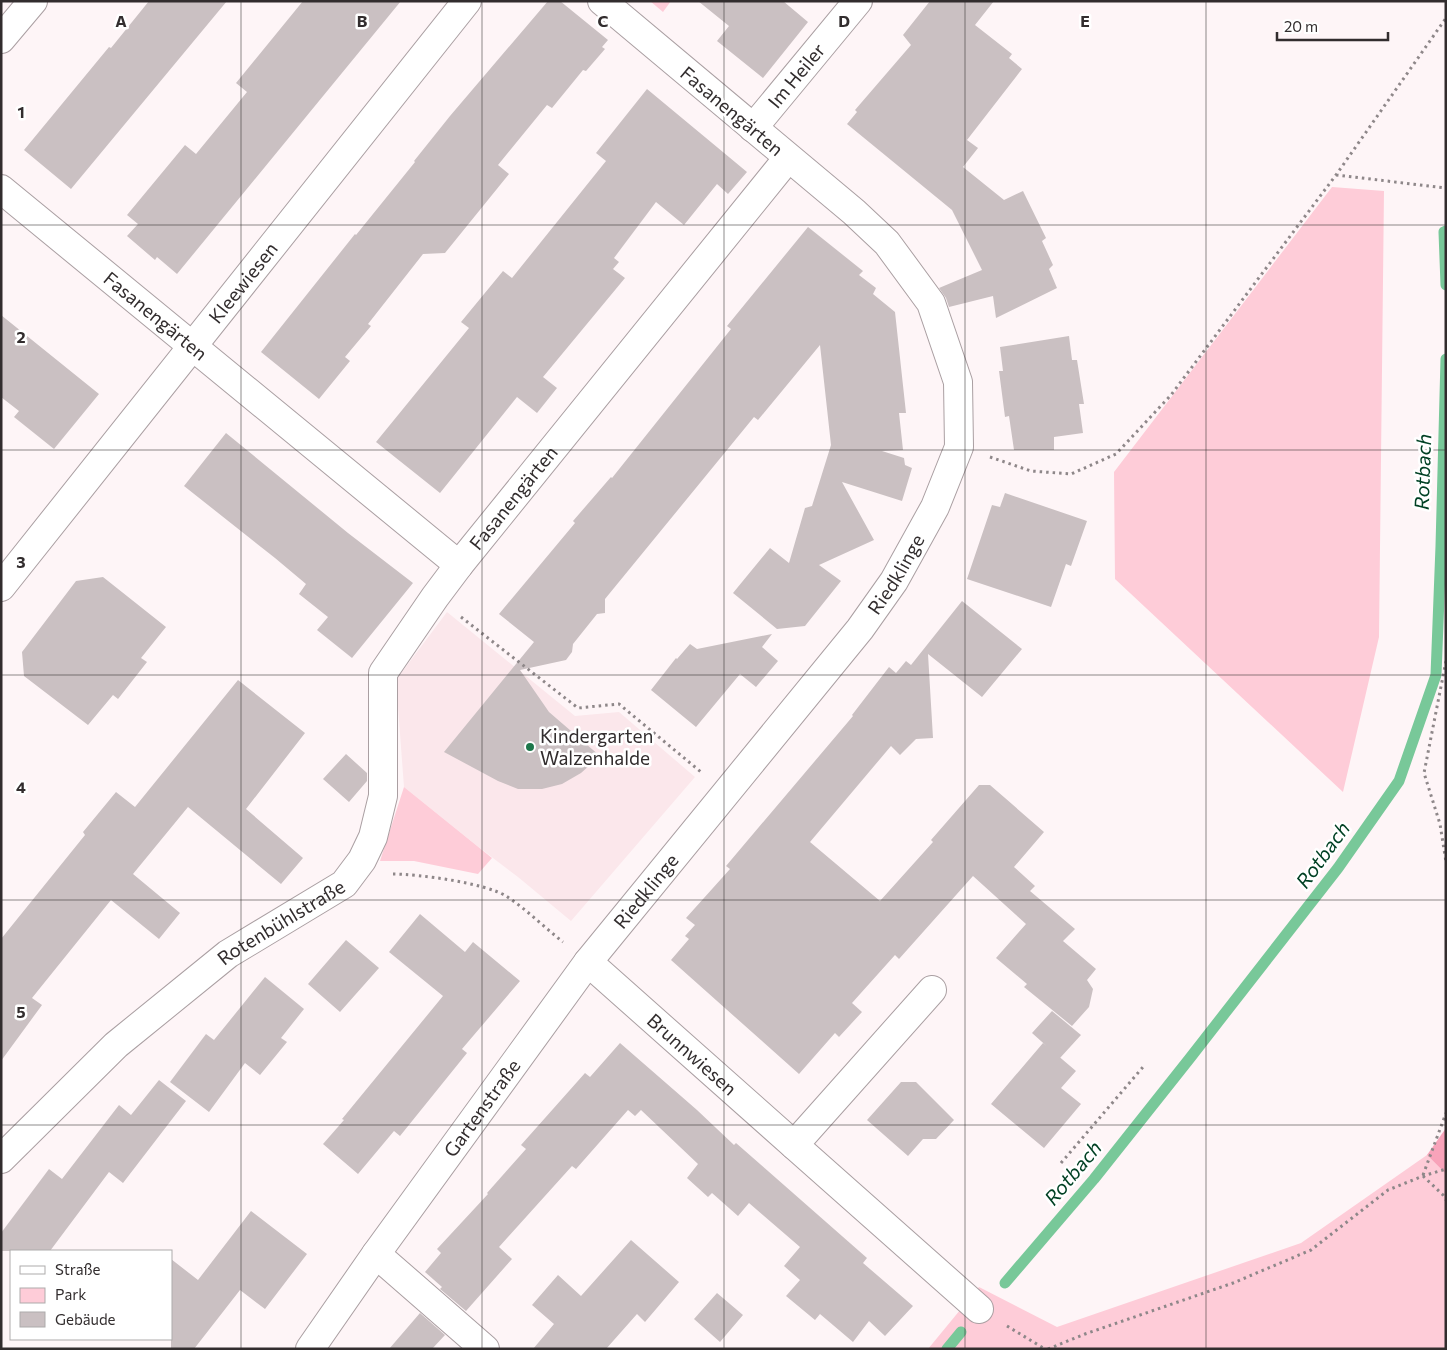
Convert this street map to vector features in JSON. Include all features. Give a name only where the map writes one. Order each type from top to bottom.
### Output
[{"type":"street","points":[[1,39],[33,1]]},
{"type":"street","name":"Kleewiesen","points":[[1,588],[467,1]]},
{"type":"street","name":"Fasanengärten","points":[[1,189],[459,565],[788,158],[602,1]]},
{"type":"street","name":"Im Heiler","points":[[753,128],[858,1]]},
{"type":"street","name":"Riedklinge","points":[[588,962],[660,872],[728,793],[860,629],[894,581],[935,507],[959,447],[958,382],[931,303],[887,243],[854,212],[788,158]]},
{"type":"street","name":"Rotenbühlstraße","points":[[1,1159],[116,1045],[228,954],[344,884],[362,860],[373,837],[383,796],[382,673],[459,565]]},
{"type":"street","name":"Brunnwiesen","points":[[588,962],[979,1309]]},
{"type":"street","name":"Gartenstraße","points":[[310,1349],[376,1254],[588,962]]},
{"type":"street","points":[[794,1145],[932,990]]},
{"type":"street","points":[[376,1254],[485,1349]]},
{"type":"path","points":[[959,447],[1032,471],[1071,474],[1116,454],[1171,395],[1336,175],[1446,18]]},
{"type":"path","points":[[1336,175],[1446,188]]},
{"type":"path","points":[[435,597],[578,708],[619,704],[728,793]]},
{"type":"path","points":[[1446,661],[1424,773],[1440,824],[1446,862]]},
{"type":"path","points":[[392,874],[411,874],[467,884],[504,895],[588,962]]},
{"type":"path","points":[[1061,1163],[1143,1067]]},
{"type":"path","points":[[1423,1176],[1446,1112]]},
{"type":"path","points":[[979,1309],[1046,1349],[1233,1284],[1311,1250],[1388,1190],[1446,1169]]},
{"type":"path","points":[[1423,1176],[1443,1194],[1446,1200]]},
{"type":"shaded area","name":"Kindergarten Walzenhalde","points":[[447,612],[575,716],[619,712],[695,777],[571,921],[404,787],[396,680]]},
{"type":"shaded area","points":[[1446,1128],[1446,1174],[1427,1155]]},
{"type":"green space","points":[[650,1],[671,1],[663,12]]},
{"type":"green space","points":[[1332,187],[1384,191],[1379,637],[1343,792],[1115,579],[1114,472]]},
{"type":"green space","points":[[404,787],[492,858],[478,874],[414,861],[380,861]]},
{"type":"green space","points":[[1427,1155],[1446,1174],[1446,1349],[928,1349],[979,1287],[1057,1327],[1301,1243]]},
{"type":"building","points":[[149,1],[227,1],[71,189],[24,150]]},
{"type":"building","points":[[303,1],[401,1],[177,274],[157,257],[155,260],[127,236],[138,224],[127,215],[185,145],[196,154],[247,92],[236,83]]},
{"type":"building","points":[[548,1],[560,1],[608,40],[602,47],[605,49],[586,71],[583,70],[552,108],[547,105],[498,165],[509,174],[445,253],[423,254],[368,324],[371,326],[345,357],[350,361],[319,399],[261,352],[450,116]]},
{"type":"building","points":[[698,1],[783,1],[808,22],[763,78],[717,41],[729,26]]},
{"type":"building","points":[[930,1],[994,1],[975,25],[1012,54],[1009,58],[1022,69],[967,140],[978,148],[963,167],[1004,200],[1023,191],[1046,238],[1042,241],[1053,265],[1049,269],[1057,288],[996,318],[993,296],[949,307],[946,298],[939,288],[982,270],[952,210],[847,124],[857,112],[855,110],[911,45],[903,35]]},
{"type":"building","points":[[647,89],[747,172],[728,194],[717,184],[684,225],[656,202],[614,258],[619,262],[613,269],[625,278],[543,377],[557,388],[537,413],[517,397],[440,493],[376,442],[469,328],[461,322],[503,271],[512,278],[606,161],[596,153]]},
{"type":"building","points":[[808,227],[863,271],[859,275],[876,288],[873,294],[895,312],[906,413],[899,413],[903,450],[882,451],[904,458],[905,465],[912,468],[902,501],[842,482],[874,540],[819,565],[841,581],[805,626],[777,629],[733,593],[770,548],[789,563],[805,508],[812,506],[831,445],[820,345],[758,420],[754,417],[605,599],[605,613],[597,614],[573,644],[572,652],[566,660],[520,670],[549,712],[600,756],[581,773],[562,784],[542,789],[518,789],[498,781],[444,752],[534,642],[499,614],[575,523],[573,521],[612,478],[731,329],[727,326]]},
{"type":"building","points":[[1,315],[99,394],[54,449],[14,417],[19,411],[1,397]]},
{"type":"building","points":[[1069,336],[1072,360],[1077,360],[1084,404],[1079,404],[1083,433],[1054,437],[1054,450],[1014,450],[1009,416],[1005,417],[999,371],[1003,371],[1000,347]]},
{"type":"building","points":[[226,433],[348,533],[413,583],[352,658],[317,630],[328,617],[299,594],[306,584],[184,486]]},
{"type":"building","points":[[1005,493],[1087,521],[1071,566],[1066,564],[1051,607],[967,579],[992,505],[1000,507]]},
{"type":"building","points":[[103,577],[166,627],[141,658],[147,662],[118,699],[113,695],[88,725],[24,676],[22,652],[76,581]]},
{"type":"building","points":[[962,601],[1022,649],[982,697],[928,654],[933,738],[916,739],[900,755],[891,746],[810,842],[880,901],[933,842],[931,840],[979,785],[990,785],[1044,832],[1014,867],[1035,886],[1030,891],[1075,929],[1063,941],[1096,969],[1087,980],[1093,989],[1089,1007],[1072,1026],[1024,987],[1027,984],[996,958],[1026,924],[973,876],[899,959],[895,955],[852,1003],[862,1012],[839,1037],[835,1033],[799,1074],[671,960],[689,939],[685,936],[695,925],[686,918],[730,869],[726,866],[853,716],[889,667],[896,673],[906,661],[911,665]]},
{"type":"building","points":[[772,634],[762,647],[778,661],[756,687],[740,674],[696,727],[651,690],[676,658],[690,644],[697,649]]},
{"type":"building","points":[[238,680],[305,733],[246,809],[303,858],[281,884],[188,807],[133,874],[180,913],[159,939],[111,900],[32,998],[42,1005],[1,1061],[1,939],[85,835],[83,832],[116,792],[135,807]]},
{"type":"building","points":[[346,754],[367,773],[367,781],[349,802],[323,779]]},
{"type":"building","points":[[420,914],[465,952],[473,942],[520,981],[462,1049],[467,1053],[400,1136],[394,1131],[358,1174],[323,1144],[443,996],[389,952]]},
{"type":"building","points":[[346,940],[379,968],[340,1012],[308,984]]},
{"type":"building","points":[[265,977],[304,1009],[281,1038],[287,1042],[260,1075],[245,1063],[209,1112],[170,1082],[206,1034],[214,1040]]},
{"type":"building","points":[[1052,1011],[1081,1035],[1060,1058],[1032,1033]]},
{"type":"building","points":[[620,1043],[734,1145],[736,1143],[867,1258],[863,1263],[913,1306],[885,1336],[869,1321],[853,1342],[820,1314],[815,1320],[786,1296],[800,1280],[784,1266],[800,1247],[749,1203],[738,1216],[712,1193],[708,1197],[687,1178],[698,1164],[641,1110],[635,1116],[628,1110],[576,1169],[572,1166],[499,1247],[512,1259],[466,1311],[440,1289],[442,1287],[425,1272],[441,1253],[437,1249],[488,1194],[526,1149],[521,1145],[585,1073],[590,1077]]},
{"type":"building","points":[[1043,1043],[1076,1071],[1061,1088],[1081,1104],[1044,1148],[991,1104]]},
{"type":"building","points":[[159,1080],[186,1101],[123,1183],[109,1172],[51,1250],[1,1251],[1,1233],[49,1169],[62,1179],[119,1105],[131,1115]]},
{"type":"building","points":[[901,1082],[916,1082],[954,1120],[936,1139],[923,1139],[908,1156],[867,1120]]},
{"type":"building","points":[[251,1211],[307,1254],[265,1309],[240,1290],[194,1349],[171,1349],[172,1260],[198,1280]]},
{"type":"building","points":[[631,1240],[679,1282],[645,1322],[637,1314],[606,1349],[533,1349],[554,1324],[532,1305],[558,1275],[581,1296]]},
{"type":"building","points":[[717,1293],[743,1315],[720,1342],[694,1319]]},
{"type":"building","points":[[420,1313],[445,1335],[432,1349],[389,1349]]},
{"type":"waterway","name":"Rotbach","points":[[1446,231],[1444,232],[1446,285]]},
{"type":"waterway","name":"Rotbach","points":[[1005,1283],[1094,1179],[1190,1058],[1338,868],[1399,781],[1436,675],[1446,359]]},
{"type":"waterway","name":"Rotbach","points":[[947,1349],[961,1332]]},
{"type":"place","name":"Kindergarten Walzenhalde","points":[[530,747]]}]
